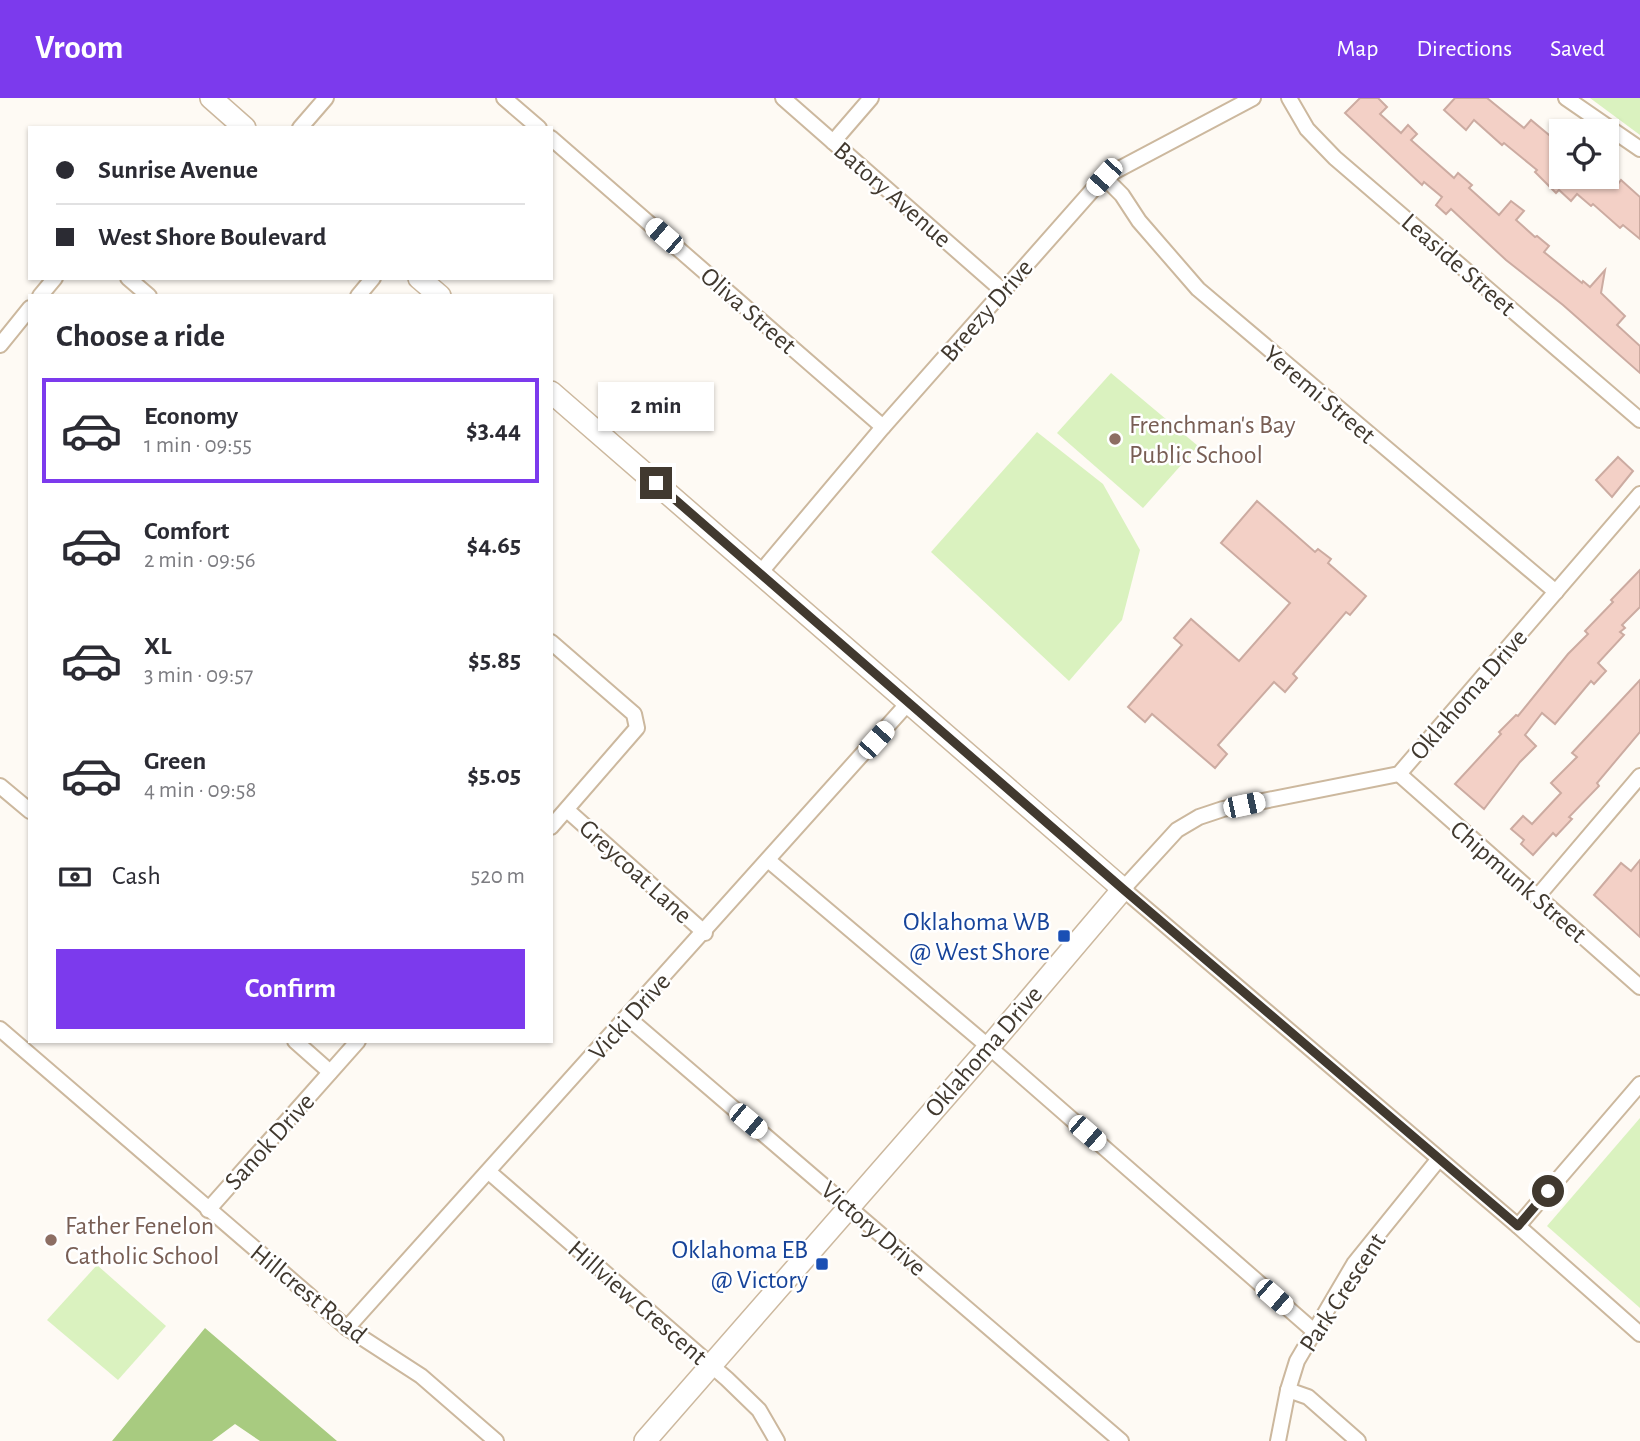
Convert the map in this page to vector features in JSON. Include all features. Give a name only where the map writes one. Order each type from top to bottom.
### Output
[{"type":"street","points":[[211,98],[243,126]]},
{"type":"street","points":[[302,126],[326,98]]},
{"type":"street","points":[[504,98],[537,126]]},
{"type":"street","name":"Batory Avenue","points":[[783,98],[1003,291]]},
{"type":"street","points":[[834,142],[871,98]]},
{"type":"street","name":"Breezy Drive","points":[[760,573],[883,427],[1104,177],[1253,98]]},
{"type":"street","name":"Leaside Street","points":[[1289,98],[1307,130],[1335,158],[1640,420]]},
{"type":"street","points":[[1566,98],[1640,149]]},
{"type":"street","name":"Oliva Street","points":[[553,140],[883,427]]},
{"type":"street","name":"Yeremi Street","points":[[1104,177],[1122,195],[1139,221],[1198,289],[1556,592]]},
{"type":"street","points":[[42,294],[53,280]]},
{"type":"street","points":[[130,280],[147,294]]},
{"type":"street","points":[[360,294],[371,280]]},
{"type":"street","points":[[421,280],[438,294]]},
{"type":"street","points":[[0,345],[28,310]]},
{"type":"street","points":[[553,394],[1640,1334]]},
{"type":"street","name":"Oklahoma Drive","points":[[645,1441],[1177,830],[1199,817],[1234,807],[1399,774],[1640,494]]},
{"type":"street","points":[[553,644],[634,713],[638,728],[553,825]]},
{"type":"street","name":"Vicki Drive","points":[[347,1328],[705,933],[909,702]]},
{"type":"street","name":"Chipmunk Street","points":[[1399,774],[1640,987]]},
{"type":"street","points":[[1537,897],[1640,776]]},
{"type":"street","points":[[0,786],[28,809]]},
{"type":"street","name":"Greycoat Lane","points":[[567,810],[705,933]]},
{"type":"street","points":[[768,860],[989,1047],[1315,1332]]},
{"type":"street","name":"Victory Drive","points":[[627,1017],[1121,1441]]},
{"type":"street","name":"Hillcrest Road","points":[[0,1029],[347,1328],[421,1376],[496,1441]]},
{"type":"street","name":"Sanok Drive","points":[[297,1043],[330,1072]]},
{"type":"street","name":"Sanok Drive","points":[[208,1210],[356,1043]]},
{"type":"street","points":[[1518,1226],[1640,1084]]},
{"type":"street","name":"Park Crescent","points":[[1278,1441],[1297,1361],[1354,1264],[1438,1160]]},
{"type":"street","name":"Hillview Crescent","points":[[489,1172],[759,1410],[777,1441]]},
{"type":"street","points":[[1288,1390],[1308,1397],[1357,1441]]},
{"type":"green space","points":[[1590,98],[1640,98],[1640,135]]},
{"type":"green space","points":[[1111,373],[1198,446],[1143,508],[1057,433]]},
{"type":"green space","points":[[1037,432],[1103,484],[1140,550],[1122,620],[1069,681],[931,552]]},
{"type":"green space","points":[[1640,1118],[1640,1308],[1547,1226]]},
{"type":"green space","points":[[97,1265],[166,1326],[118,1380],[47,1320]]},
{"type":"green space","points":[[205,1328],[337,1441],[260,1441],[235,1424],[212,1441],[112,1441]]},
{"type":"building","points":[[1360,98],[1378,98],[1387,107],[1380,114],[1401,133],[1408,125],[1417,134],[1411,140],[1454,178],[1458,173],[1472,185],[1469,188],[1499,215],[1511,201],[1524,211],[1516,220],[1549,246],[1544,252],[1582,283],[1583,281],[1590,287],[1605,270],[1601,293],[1625,316],[1617,325],[1640,346],[1640,373],[1563,305],[1506,260],[1451,209],[1446,214],[1436,205],[1442,197],[1424,182],[1422,185],[1345,113]]},
{"type":"building","points":[[1455,98],[1487,98],[1524,128],[1531,120],[1549,135],[1549,186],[1535,172],[1537,170],[1504,143],[1502,145],[1474,120],[1466,130],[1444,110]]},
{"type":"building","points":[[1621,180],[1640,197],[1640,239],[1623,225],[1620,228],[1577,194],[1571,201],[1559,190],[1556,193],[1552,189],[1619,189]]},
{"type":"building","points":[[1618,457],[1633,471],[1612,497],[1596,480]]},
{"type":"building","points":[[1257,501],[1315,552],[1318,549],[1331,559],[1328,563],[1366,596],[1350,615],[1346,612],[1293,674],[1297,678],[1285,692],[1274,682],[1218,745],[1227,754],[1215,768],[1152,714],[1145,722],[1128,707],[1182,645],[1174,638],[1191,619],[1239,661],[1290,603],[1221,543]]},
{"type":"building","points":[[1640,570],[1640,607],[1622,625],[1625,628],[1620,632],[1624,635],[1598,663],[1606,671],[1594,684],[1591,681],[1555,724],[1542,713],[1525,735],[1536,746],[1520,762],[1484,809],[1455,784],[1501,734],[1499,732],[1518,716],[1568,654],[1588,634],[1585,631]]},
{"type":"building","points":[[1640,680],[1640,732],[1597,783],[1599,786],[1569,817],[1572,819],[1556,836],[1553,833],[1533,855],[1521,844],[1524,840],[1511,829],[1523,816],[1532,824],[1561,793],[1551,783],[1577,757],[1572,753]]},
{"type":"building","points":[[1640,860],[1640,937],[1594,895],[1621,863],[1631,871]]},
{"type":"place","name":"Frenchman's Bay Public School","points":[[1115,439]]},
{"type":"place","name":"Oklahoma WB @ West Shore","points":[[1064,936]]},
{"type":"place","name":"Father Fenelon Catholic School","points":[[51,1240]]},
{"type":"place","name":"Oklahoma EB @ Victory","points":[[822,1264]]},
{"type":"route","points":[[656,483],[1123,889],[1518,1226],[1548,1191]]}]
